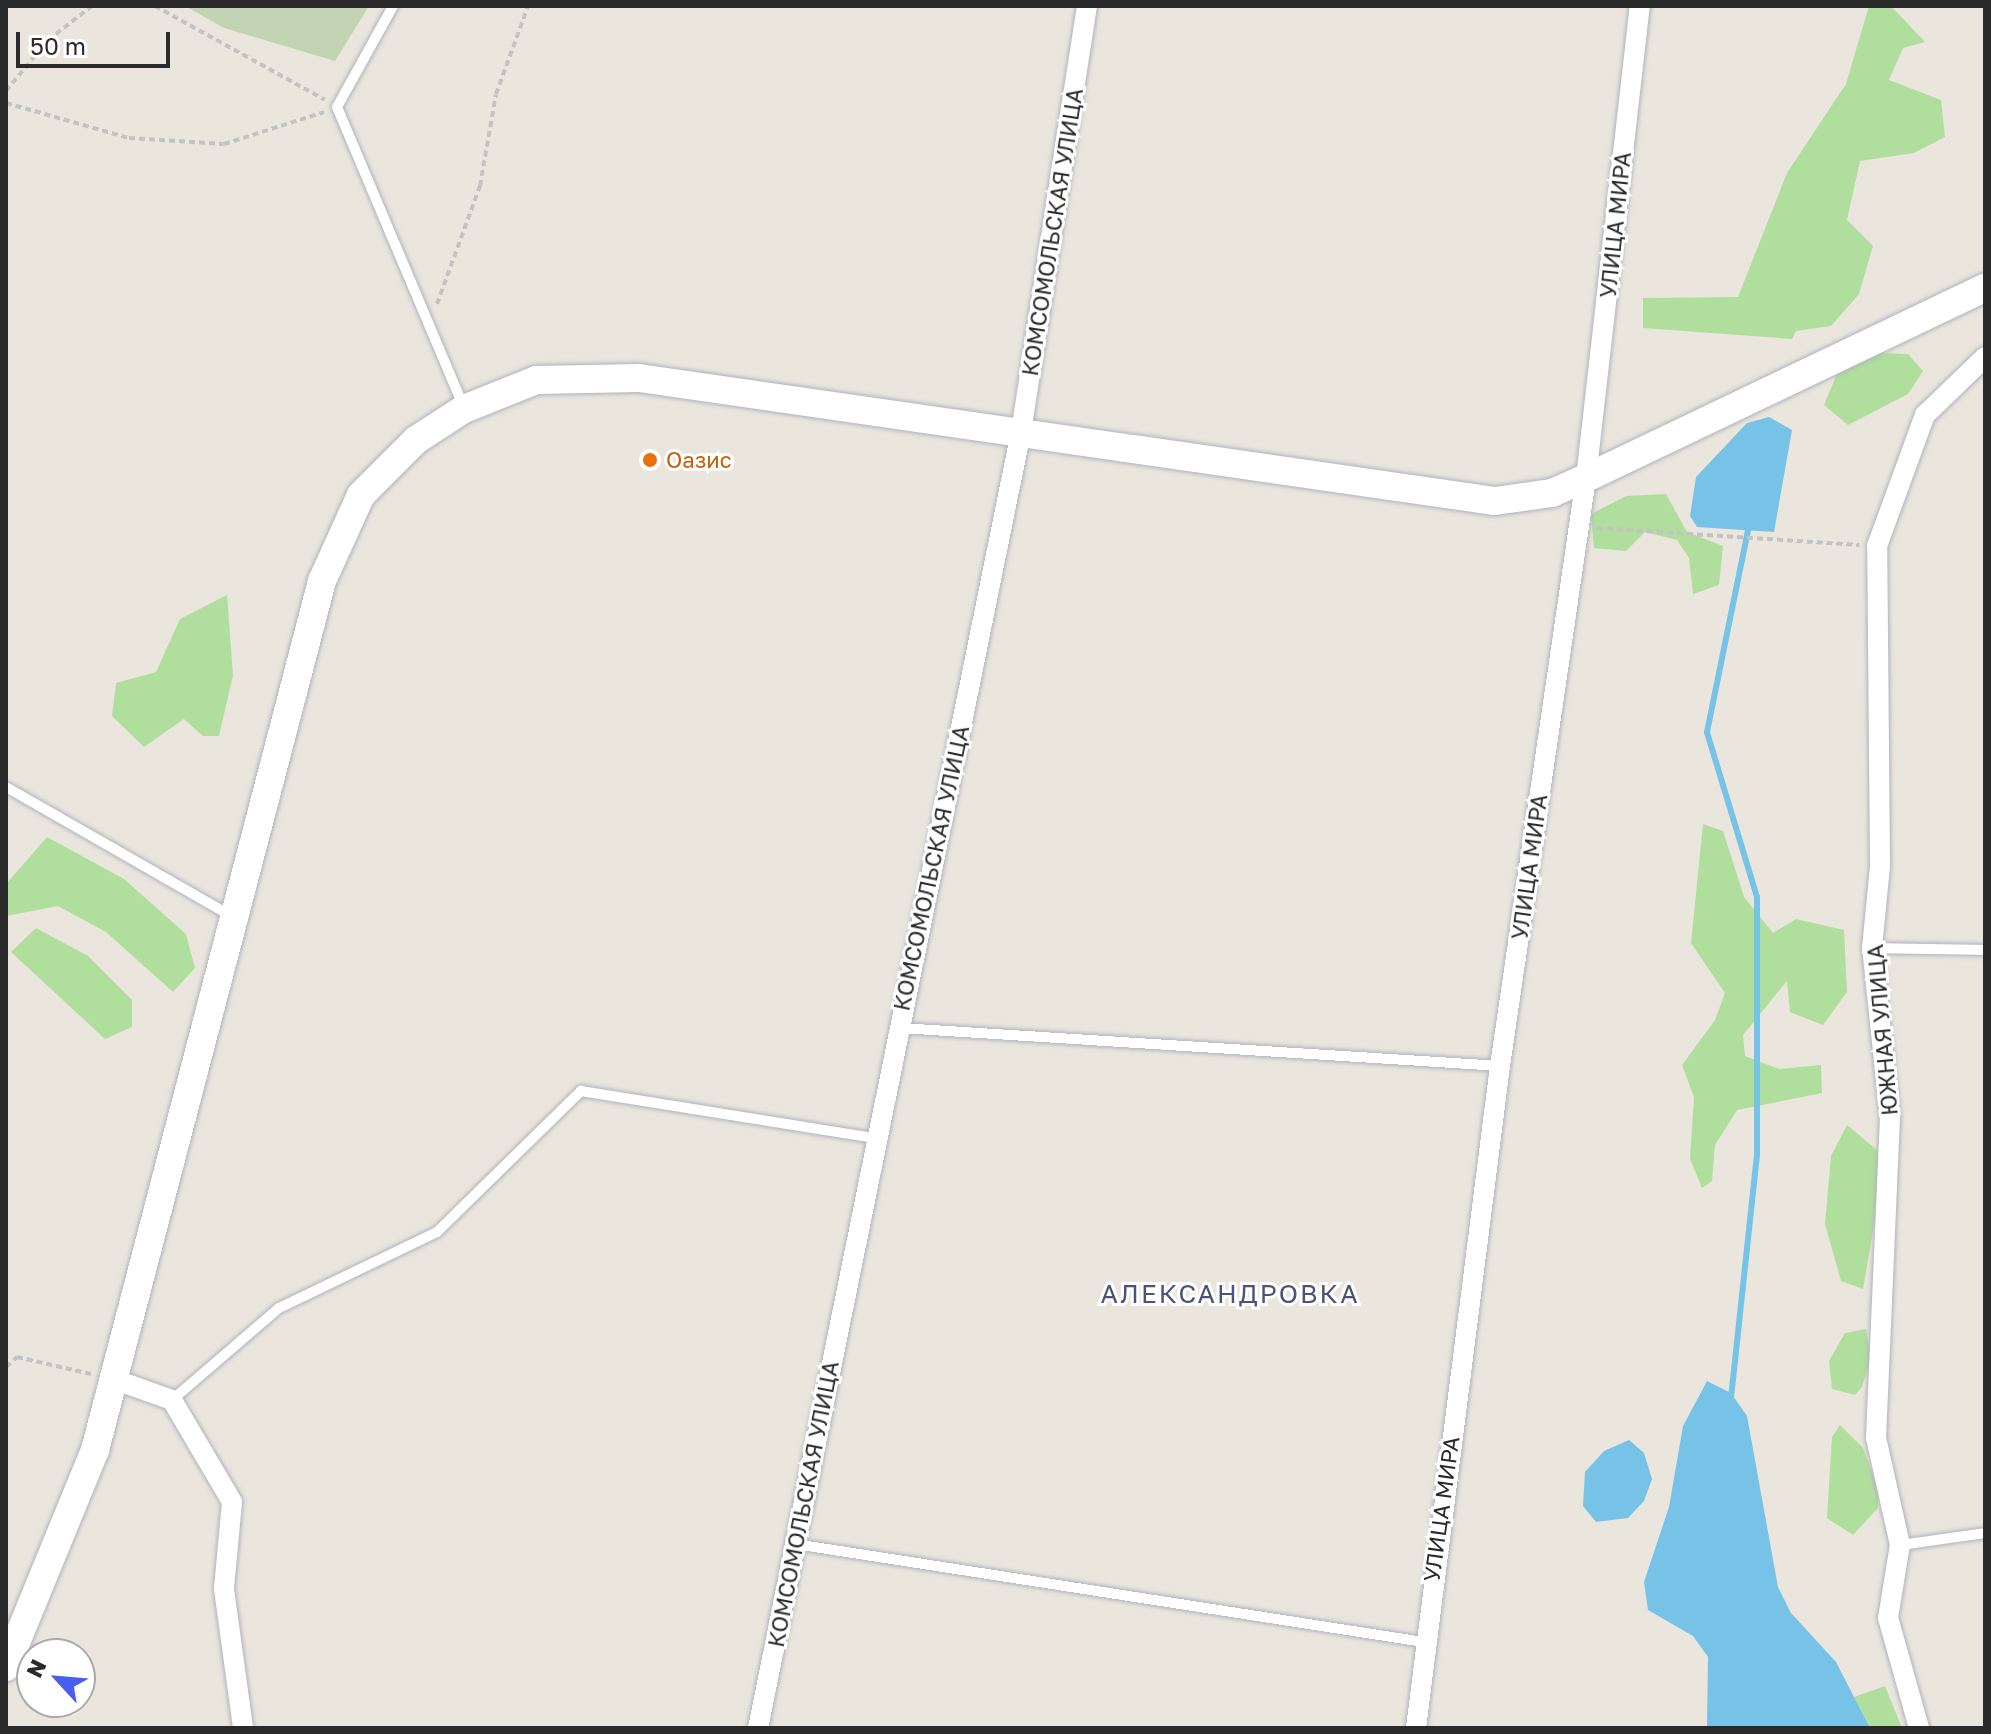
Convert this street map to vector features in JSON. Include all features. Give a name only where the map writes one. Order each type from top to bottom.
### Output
[{"type":"main road","points":[[6,1667],[95,1450],[233,917],[343,527],[387,463],[464,409],[536,380],[579,375],[1021,432],[1495,501],[1552,493],[1985,288]]},
{"type":"street","name":"КОМСОМОЛЬСКАЯ УЛИЦА","points":[[758,1728],[1021,432],[1087,6]]},
{"type":"street","name":"УЛИЦА МИРА","points":[[1416,1728],[1424,1642],[1500,1066],[1586,478],[1640,6]]},
{"type":"street","name":"ЮЖНАЯ УЛИЦА","points":[[1919,1728],[1888,1618],[1900,1545],[1876,1438],[1890,1118],[1872,948],[1880,866],[1877,546],[1925,415],[1985,357]]},
{"type":"street","points":[[113,1379],[172,1400],[232,1502],[224,1589],[243,1728]]},
{"type":"lane","points":[[393,6],[337,107],[431,322],[464,409]]},
{"type":"lane","points":[[6,787],[233,917]]},
{"type":"lane","points":[[1872,948],[1985,950]]},
{"type":"lane","points":[[898,1028],[1500,1066]]},
{"type":"lane","points":[[172,1400],[279,1308],[437,1232],[581,1091],[876,1138]]},
{"type":"lane","points":[[1900,1545],[1985,1533]]},
{"type":"lane","points":[[795,1544],[1424,1642]]},
{"type":"path","points":[[6,91],[48,40],[92,6]]},
{"type":"path","points":[[155,6],[337,107]]},
{"type":"path","points":[[431,322],[480,186],[496,94],[528,6]]},
{"type":"path","points":[[6,103],[129,138],[224,144],[337,107]]},
{"type":"path","points":[[1579,526],[1877,546]]},
{"type":"path","points":[[6,1367],[17,1357],[113,1379]]},
{"type":"green space","points":[[185,6],[369,6],[335,61],[224,28]]},
{"type":"green space","points":[[1869,6],[1891,6],[1925,42],[1903,48],[1889,80],[1941,100],[1945,137],[1914,153],[1860,161],[1847,220],[1873,246],[1859,294],[1831,326],[1796,331],[1792,339],[1643,328],[1643,298],[1738,297],[1787,173],[1846,84]]},
{"type":"green space","points":[[1876,353],[1908,354],[1923,371],[1908,394],[1848,425],[1824,405],[1837,374]]},
{"type":"green space","points":[[1666,494],[1687,532],[1723,546],[1719,585],[1693,594],[1689,558],[1677,540],[1645,532],[1626,551],[1594,548],[1591,514],[1626,496]]},
{"type":"green space","points":[[227,595],[233,675],[219,736],[203,736],[184,719],[144,747],[112,716],[116,683],[156,672],[180,619]]},
{"type":"green space","points":[[1703,824],[1723,831],[1744,897],[1773,933],[1796,919],[1844,930],[1847,992],[1823,1025],[1790,1012],[1787,981],[1743,1035],[1745,1056],[1779,1069],[1821,1065],[1822,1093],[1737,1110],[1715,1145],[1712,1181],[1702,1188],[1690,1159],[1694,1097],[1682,1065],[1715,1020],[1725,993],[1691,943]]},
{"type":"green space","points":[[47,837],[124,879],[186,934],[195,968],[173,992],[106,932],[58,906],[6,916],[6,884]]},
{"type":"green space","points":[[36,928],[88,956],[132,1000],[132,1027],[105,1039],[11,952]]},
{"type":"green space","points":[[1847,1125],[1877,1150],[1880,1190],[1863,1289],[1841,1281],[1825,1224],[1831,1156]]},
{"type":"green space","points":[[1866,1329],[1871,1358],[1862,1387],[1855,1395],[1832,1389],[1829,1361],[1845,1333]]},
{"type":"green space","points":[[1840,1425],[1863,1448],[1878,1488],[1878,1508],[1853,1535],[1827,1518],[1832,1437]]},
{"type":"green space","points":[[1885,1686],[1902,1728],[1870,1728],[1854,1697]]},
{"type":"water","points":[[1769,417],[1792,430],[1774,532],[1697,527],[1690,516],[1696,477],[1747,423]]},
{"type":"water","points":[[1707,1381],[1731,1393],[1747,1416],[1778,1587],[1791,1613],[1836,1662],[1870,1728],[1707,1728],[1708,1657],[1693,1636],[1648,1610],[1644,1582],[1669,1507],[1683,1426]]},
{"type":"water","points":[[1629,1440],[1644,1453],[1652,1479],[1644,1501],[1628,1518],[1596,1522],[1583,1506],[1585,1472],[1604,1451]]},
{"type":"waterway","points":[[1731,1398],[1757,1153],[1757,897],[1707,732],[1748,530]]},
{"type":"place","name":"Оазис","points":[[650,460]]},
{"type":"district","name":"АЛЕКСАНДРОВКА","points":[[1230,1294]]}]
